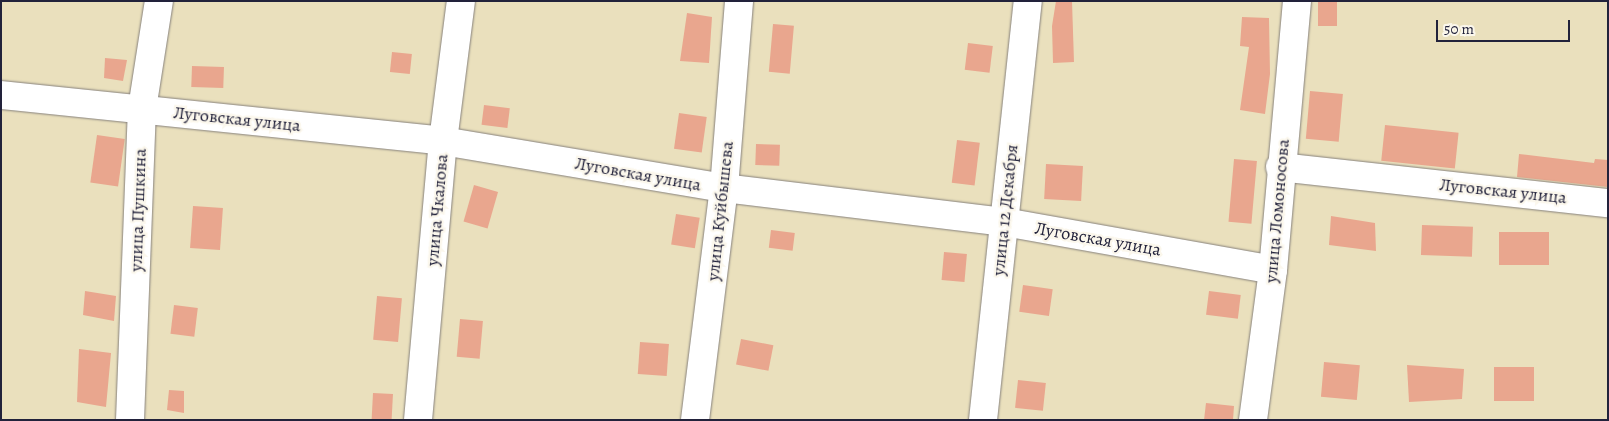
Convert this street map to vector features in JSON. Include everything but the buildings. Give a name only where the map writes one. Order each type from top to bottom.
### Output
[{"type":"street","name":"улица Пушкина","points":[[130,420],[142,109],[159,1]]},
{"type":"street","name":"улица Чкалова","points":[[418,420],[444,140],[461,1]]},
{"type":"street","name":"улица Куйбышева","points":[[695,420],[724,188],[739,1]]},
{"type":"street","name":"улица 12 Декабря","points":[[983,420],[1028,1]]},
{"type":"street","name":"улица Ломоносова","points":[[1253,420],[1273,270],[1280,167],[1297,1]]},
{"type":"street","name":"Луговская улица","points":[[1,95],[444,140],[724,188],[1004,222],[1273,270]]},
{"type":"street","name":"Луговская улица","points":[[1280,167],[1608,203]]}]
